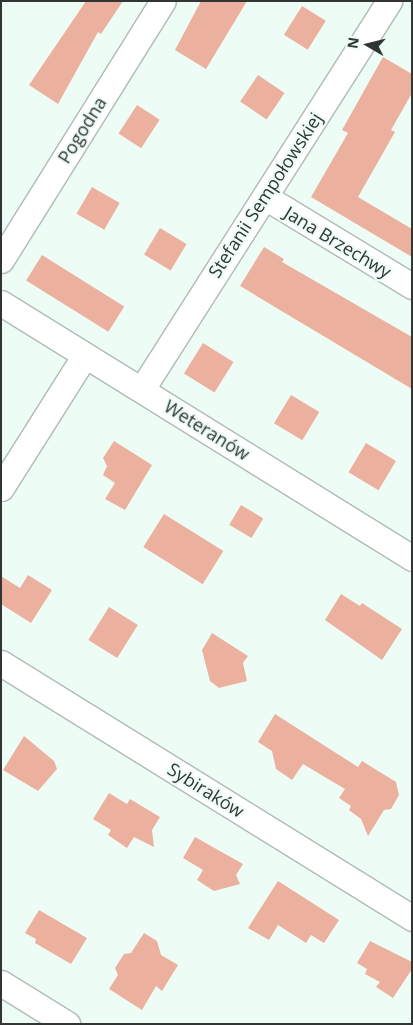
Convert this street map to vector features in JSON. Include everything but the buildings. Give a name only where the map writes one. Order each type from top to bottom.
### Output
[{"type":"street","name":"Pogodna","points":[[1,260],[163,1]]},
{"type":"street","name":"Stefanii Sempołowskiej","points":[[142,389],[389,1]]},
{"type":"street","name":"Jana Brzechwy","points":[[265,197],[412,286]]},
{"type":"street","name":"Weteranów","points":[[1,303],[412,558]]},
{"type":"street","points":[[1,488],[85,355]]},
{"type":"street","name":"Sybiraków","points":[[1,663],[412,918]]},
{"type":"street","points":[[1,984],[58,1021]]}]
